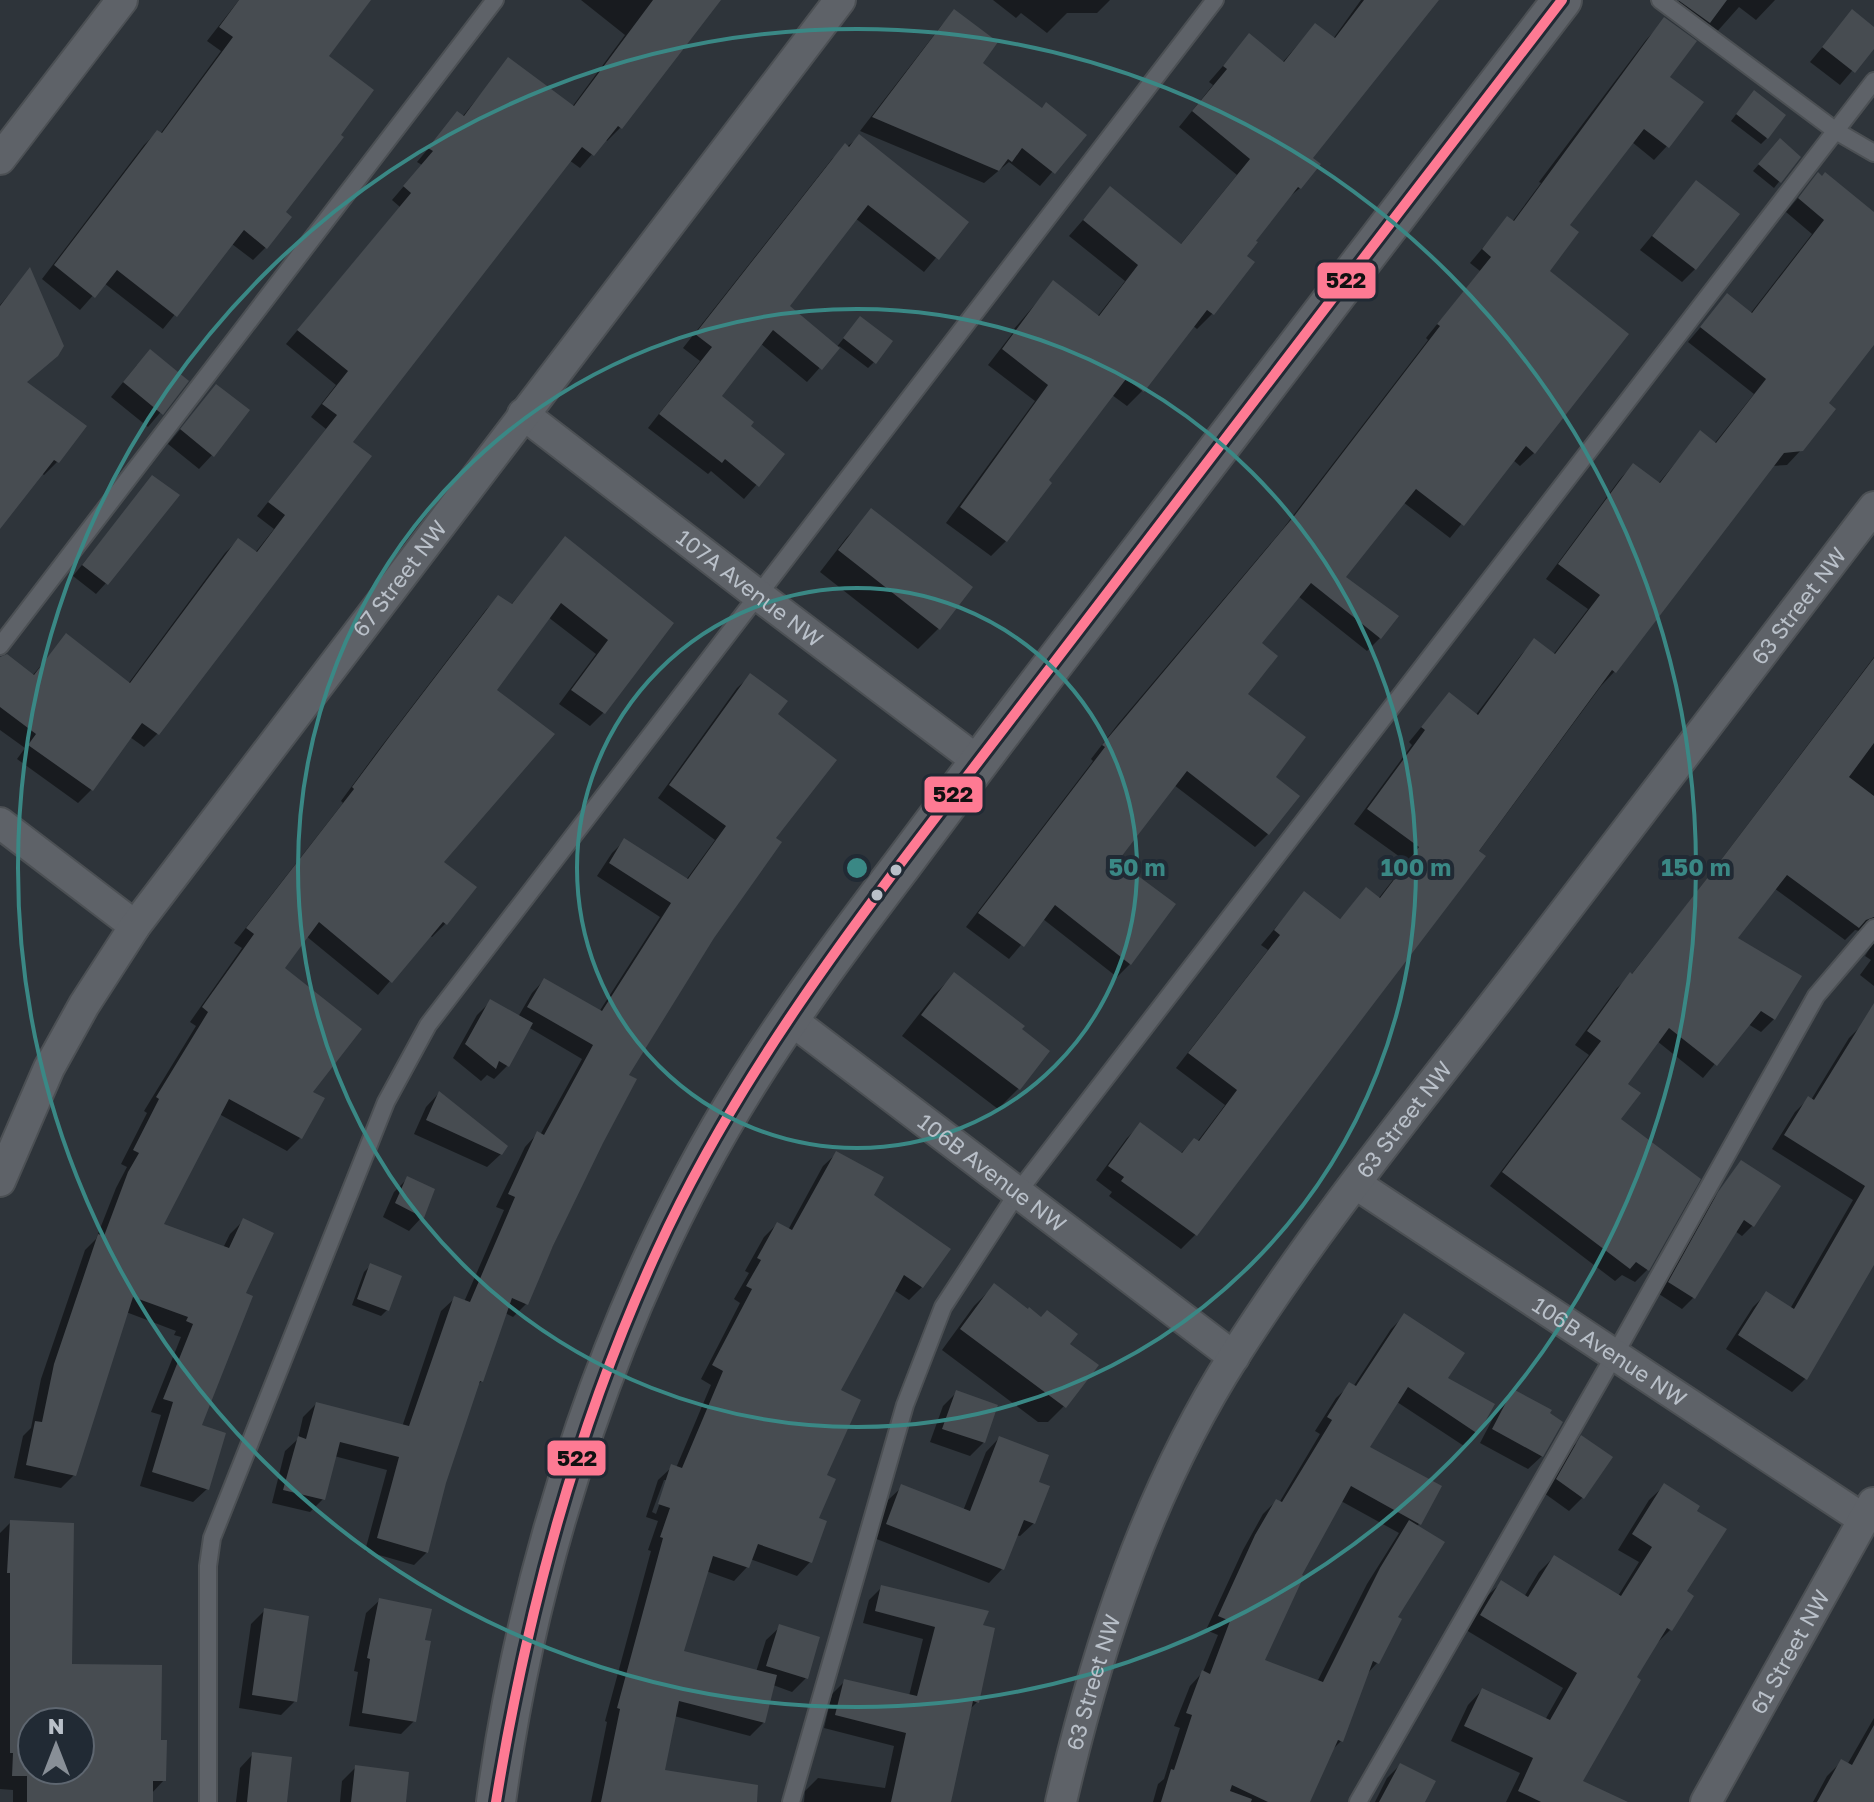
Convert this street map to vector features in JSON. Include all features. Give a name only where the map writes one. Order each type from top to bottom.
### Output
[{"type":"street","points":[[0,159],[122,0]]},
{"type":"street","name":"67 Street NW","points":[[0,1181],[49,1068],[84,1005],[135,926],[840,0]]},
{"type":"street","points":[[496,1802],[510,1708],[543,1571],[597,1400],[640,1291],[693,1180],[747,1084],[817,978],[979,762],[1562,0]]},
{"type":"street","name":"107A Avenue NW","points":[[523,414],[979,762]]},
{"type":"street","name":"63 Street NW","points":[[1061,1802],[1092,1676],[1111,1618],[1175,1467],[1202,1411],[1234,1357],[1291,1272],[1356,1184],[1874,507]]},
{"type":"street","points":[[0,823],[135,926]]},
{"type":"street","name":"106B Avenue NW","points":[[790,1019],[1234,1357]]},
{"type":"street","name":"106B Avenue NW","points":[[1356,1184],[1614,1356],[1869,1510]]},
{"type":"street","name":"61 Street NW","points":[[1706,1802],[1869,1510]]},
{"type":"lane","points":[[0,646],[495,0]]},
{"type":"lane","points":[[208,1802],[208,1566],[212,1538],[386,1102],[428,1025],[1215,0]]},
{"type":"lane","points":[[1660,0],[1836,131],[1874,153]]},
{"type":"lane","points":[[791,1802],[905,1405],[943,1307],[1018,1192],[1874,81]]},
{"type":"lane","points":[[1358,1802],[1816,996],[1874,928]]},
{"type":"building","points":[[239,0],[371,0],[329,56],[374,90],[341,135],[344,137],[286,212],[292,217],[267,249],[244,230],[177,317],[117,270],[95,298],[54,265],[157,130],[162,133],[233,37],[219,27]]},
{"type":"building","points":[[653,0],[721,0],[622,129],[618,126],[594,156],[582,147],[353,442],[372,456],[159,735],[142,723],[93,791],[28,745],[36,734],[0,707],[0,657],[7,654],[34,675],[66,633],[130,683],[238,538],[257,552],[285,515],[268,502],[337,415],[322,404],[348,371],[297,330],[411,193],[403,186],[433,151],[428,148],[457,111],[464,116],[508,57],[574,106]]},
{"type":"building","points":[[1364,0],[1439,0],[1313,158],[1321,164],[1301,189],[1298,187],[1256,241],[1247,256],[1255,262],[1214,315],[1207,310],[1144,392],[1126,379],[1049,480],[1052,483],[1007,542],[960,507],[1048,385],[1002,349],[1053,280],[1099,316],[1138,265],[1083,220],[1110,186],[1181,244],[1250,159],[1192,111],[1227,69],[1223,66],[1249,33],[1284,62],[1315,23],[1335,38]]},
{"type":"building","points":[[1678,0],[1727,0],[1710,23]]},
{"type":"building","points":[[954,9],[998,42],[983,63],[1042,108],[1046,102],[1087,135],[1055,174],[1022,148],[1012,162],[1008,159],[999,171],[872,117]]},
{"type":"building","points":[[1852,9],[1874,27],[1874,49],[1855,73],[1822,47]]},
{"type":"building","points":[[1664,17],[1697,41],[1670,77],[1704,102],[1669,148],[1644,129],[1570,225],[1579,232],[1550,271],[1629,334],[1535,454],[1526,446],[1464,526],[1416,489],[1346,577],[1399,616],[1381,639],[1311,583],[1262,643],[1278,656],[1248,694],[1306,737],[1276,777],[1300,796],[1269,835],[1187,771],[1118,861],[1176,904],[1131,965],[1055,905],[1024,947],[978,913],[1105,747],[1102,745],[1295,515],[1440,326],[1437,324],[1491,257],[1482,249],[1507,216],[1514,221]]},
{"type":"building","points":[[1754,90],[1786,115],[1768,139],[1736,114]]},
{"type":"building","points":[[859,134],[969,222],[939,260],[868,205],[790,306],[840,348],[822,370],[773,330],[722,396],[754,422],[751,426],[785,454],[759,487],[725,459],[722,463],[659,414],[712,347],[695,334],[845,143],[849,147]]},
{"type":"building","points":[[1780,138],[1801,157],[1781,183],[1758,164]]},
{"type":"building","points":[[1818,172],[1822,176],[1825,172],[1874,212],[1874,345],[1829,403],[1836,409],[1803,451],[1784,453],[1616,673],[1612,670],[1479,851],[1486,856],[1197,1236],[1121,1181],[1124,1177],[1108,1166],[1140,1122],[1182,1153],[1194,1138],[1199,1141],[1237,1090],[1188,1053],[1280,935],[1274,930],[1304,891],[1340,919],[1366,887],[1380,898],[1419,847],[1367,809],[1425,730],[1421,727],[1449,692],[1478,715],[1534,638],[1555,654],[1600,595],[1558,564],[1633,463],[1660,483],[1700,430],[1716,443],[1766,379],[1700,327],[1727,293],[1752,313],[1824,220],[1798,198]]},
{"type":"building","points":[[1696,180],[1740,214],[1696,270],[1652,236]]},
{"type":"building","points":[[30,267],[64,346],[58,356],[27,382],[87,426],[59,463],[54,460],[0,529],[0,306]]},
{"type":"building","points":[[860,316],[893,341],[876,364],[843,338]]},
{"type":"building","points":[[150,349],[189,381],[163,415],[123,382]]},
{"type":"building","points":[[216,384],[250,410],[214,457],[180,429]]},
{"type":"building","points":[[152,475],[180,495],[108,585],[82,565]]},
{"type":"building","points":[[871,508],[973,587],[940,630],[838,550]]},
{"type":"building","points":[[565,536],[674,623],[605,714],[571,690],[608,640],[561,603],[497,690],[555,734],[444,862],[477,887],[447,925],[443,922],[392,983],[319,922],[285,968],[362,1029],[313,1092],[325,1098],[302,1139],[229,1099],[164,1224],[229,1248],[243,1218],[274,1233],[246,1293],[253,1296],[202,1425],[226,1433],[209,1490],[152,1472],[173,1402],[163,1399],[193,1324],[186,1321],[188,1317],[133,1297],[76,1476],[26,1465],[35,1421],[42,1422],[54,1364],[98,1234],[104,1236],[128,1172],[139,1153],[133,1150],[159,1099],[156,1097],[208,1012],[202,1007],[254,934],[246,928],[498,595],[512,604]]},
{"type":"building","points":[[1874,658],[1874,743],[1849,777],[1874,796],[1874,917],[1859,928],[1787,875],[1738,938],[1802,976],[1775,1020],[1761,1011],[1717,1066],[1669,1028],[1628,1084],[1641,1093],[1621,1119],[1701,1179],[1649,1271],[1636,1262],[1630,1269],[1502,1172],[1601,1041],[1587,1031]]},
{"type":"building","points":[[750,673],[788,701],[778,714],[837,760],[776,838],[782,842],[714,938],[629,1075],[637,1079],[553,1246],[528,1305],[512,1298],[446,1483],[428,1553],[377,1538],[399,1457],[340,1442],[325,1500],[283,1490],[298,1436],[306,1439],[316,1402],[409,1426],[454,1296],[470,1302],[515,1197],[508,1194],[537,1131],[544,1135],[593,1045],[527,1007],[544,978],[602,1011],[671,903],[609,863],[624,838],[688,879],[726,826],[669,785]]},
{"type":"building","points":[[954,972],[1025,1026],[1022,1029],[1050,1051],[1020,1090],[921,1015]]},
{"type":"building","points":[[490,999],[533,1023],[509,1067],[499,1061],[496,1069],[465,1044]]},
{"type":"building","points":[[1874,1003],[1874,1265],[1807,1380],[1738,1335],[1766,1291],[1794,1309],[1865,1186],[1784,1135],[1808,1096],[1814,1100]]},
{"type":"building","points":[[439,1091],[508,1146],[502,1155],[426,1120]]},
{"type":"building","points":[[836,1151],[884,1177],[874,1195],[951,1249],[923,1288],[904,1275],[841,1390],[861,1400],[827,1475],[836,1479],[819,1518],[827,1521],[812,1563],[758,1544],[749,1568],[713,1556],[684,1651],[777,1675],[765,1723],[679,1701],[665,1770],[758,1785],[757,1802],[601,1802],[620,1709],[617,1708],[670,1508],[658,1504],[671,1464],[682,1468],[723,1371],[712,1365],[752,1289],[746,1286],[761,1260],[757,1258],[777,1222],[792,1230]]},
{"type":"building","points":[[1741,1160],[1781,1186],[1754,1227],[1744,1220],[1695,1299],[1668,1282],[1718,1192]]},
{"type":"building","points":[[407,1176],[435,1189],[424,1218],[395,1203]]},
{"type":"building","points":[[370,1263],[402,1276],[389,1311],[357,1299]]},
{"type":"building","points":[[994,1283],[1041,1317],[1047,1310],[1078,1334],[1070,1344],[1099,1365],[1066,1408],[960,1329]]},
{"type":"building","points":[[1404,1313],[1465,1353],[1448,1378],[1495,1404],[1478,1434],[1408,1387],[1370,1447],[1442,1486],[1421,1525],[1351,1486],[1302,1575],[1265,1660],[1323,1682],[1380,1568],[1409,1520],[1445,1542],[1398,1617],[1402,1619],[1379,1664],[1373,1661],[1343,1742],[1338,1740],[1310,1802],[1268,1802],[1232,1785],[1230,1791],[1252,1799],[1251,1802],[1161,1802],[1192,1715],[1186,1713],[1202,1670],[1210,1674],[1230,1621],[1218,1616],[1255,1535],[1276,1499],[1282,1502],[1332,1420],[1327,1417],[1349,1382],[1356,1386]]},
{"type":"building","points":[[1513,1389],[1552,1410],[1550,1413],[1563,1422],[1543,1457],[1492,1429]]},
{"type":"building","points":[[956,1390],[998,1405],[985,1443],[942,1429]]},
{"type":"building","points":[[1581,1435],[1613,1457],[1584,1499],[1556,1479]]},
{"type":"building","points":[[999,1436],[1049,1455],[1039,1482],[1050,1486],[1035,1524],[1024,1520],[1004,1570],[886,1524],[901,1484],[970,1511]]},
{"type":"building","points":[[1664,1483],[1700,1506],[1697,1511],[1727,1529],[1687,1591],[1694,1596],[1672,1631],[1667,1628],[1637,1677],[1641,1680],[1583,1781],[1628,1802],[1541,1802],[1518,1791],[1533,1758],[1464,1726],[1482,1688],[1550,1720],[1577,1673],[1480,1615],[1501,1580],[1528,1597],[1554,1555],[1621,1596],[1652,1547],[1632,1534]]},
{"type":"building","points":[[10,1520],[74,1523],[72,1664],[162,1665],[161,1740],[167,1740],[166,1781],[153,1781],[153,1802],[27,1802],[27,1786],[96,1786],[96,1706],[16,1706],[16,1776],[12,1776],[10,1573],[7,1573]]},
{"type":"building","points":[[881,1585],[989,1611],[983,1625],[995,1628],[979,1703],[973,1701],[951,1802],[891,1802],[906,1733],[835,1715],[844,1679],[917,1696],[935,1627],[875,1611]]},
{"type":"building","points":[[379,1598],[432,1609],[425,1640],[431,1641],[416,1722],[362,1713],[370,1659],[367,1658]]},
{"type":"building","points":[[264,1608],[309,1616],[297,1702],[252,1695]]},
{"type":"building","points":[[779,1624],[820,1637],[808,1679],[766,1666]]},
{"type":"building","points":[[1874,1725],[1874,1802],[1817,1802],[1841,1759],[1852,1765]]},
{"type":"building","points":[[252,1752],[292,1757],[287,1802],[247,1802]]},
{"type":"building","points":[[1400,1763],[1436,1781],[1425,1802],[1379,1802]]},
{"type":"building","points":[[355,1765],[409,1772],[406,1802],[351,1802]]},
{"type":"transit line","name":"522","points":[[496,1802],[539,1590],[602,1384],[657,1251],[694,1176],[736,1103],[780,1032],[877,895],[1562,0]]}]
